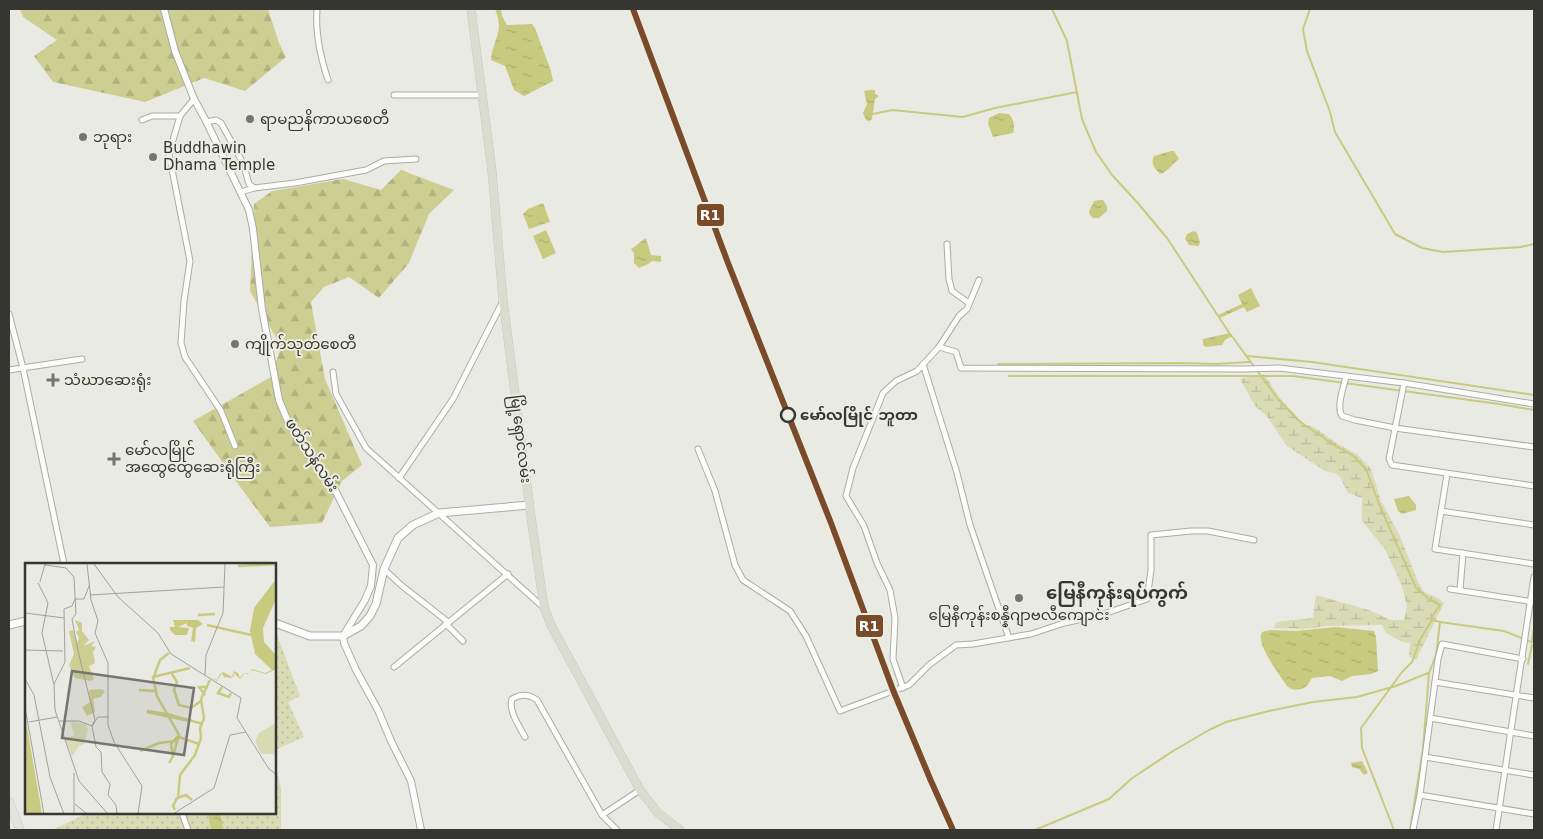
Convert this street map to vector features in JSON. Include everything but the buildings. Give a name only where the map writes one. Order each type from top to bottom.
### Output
[{"type":"highway","name":"မြို့ရှောင်လမ်း","points":[[471,9],[492,171],[503,300],[544,607],[582,686],[640,790],[658,813],[680,830]]},
{"type":"main road","points":[[276,623],[310,636],[343,636],[361,626],[370,616],[376,604],[384,569],[398,538],[413,525],[439,513],[529,505]]},
{"type":"main road","points":[[9,625],[25,622]]},
{"type":"main road","points":[[9,801],[11,812],[20,830]]},
{"type":"street","name":"ဖတ်သန်လမ်း","points":[[164,9],[175,51],[194,99],[249,210],[262,309],[279,400],[297,438],[332,484],[372,565],[371,586],[365,600],[343,636]]},
{"type":"street","points":[[317,9],[316,34],[328,80]]},
{"type":"street","points":[[394,95],[483,95]]},
{"type":"street","points":[[194,99],[180,116],[169,154],[190,261],[184,301],[181,343],[185,357],[221,411],[235,446]]},
{"type":"street","points":[[142,120],[152,116],[180,116]]},
{"type":"street","points":[[206,122],[216,120],[221,123],[243,162],[249,184],[254,188]]},
{"type":"street","points":[[241,192],[254,188],[366,170],[384,162],[416,159]]},
{"type":"street","points":[[947,244],[949,278],[952,291],[969,304]]},
{"type":"street","points":[[902,688],[893,659],[895,618],[890,590],[877,562],[864,526],[846,496],[853,468],[883,393],[896,381],[917,370],[938,347],[959,316],[967,309],[979,280]]},
{"type":"street","points":[[399,478],[453,399],[503,300]]},
{"type":"street","points":[[9,314],[23,368],[64,563]]},
{"type":"street","points":[[938,347],[956,352],[961,368],[1279,368],[1404,383],[1534,404]]},
{"type":"street","points":[[9,370],[82,359]]},
{"type":"street","points":[[923,364],[957,473],[970,525],[1009,638]]},
{"type":"street","points":[[333,372],[336,394],[366,448],[544,607]]},
{"type":"street","points":[[1346,376],[1340,406],[1342,416],[1395,428],[1534,447]]},
{"type":"street","points":[[1404,383],[1389,459],[1392,465],[1534,486]]},
{"type":"street","points":[[698,449],[715,491],[735,565],[743,580],[790,611],[806,636],[840,711],[909,685],[929,665],[956,645],[1031,634],[1064,623],[1101,615],[1147,599],[1151,570],[1150,535],[1208,531],[1254,540]]},
{"type":"street","points":[[1447,474],[1435,549],[1534,564]]},
{"type":"street","points":[[1441,511],[1534,525]]},
{"type":"street","points":[[1460,590],[1463,553]]},
{"type":"street","points":[[384,569],[447,623],[463,641]]},
{"type":"street","points":[[394,668],[508,574]]},
{"type":"street","points":[[1496,830],[1522,658],[1533,602],[1534,576]]},
{"type":"street","points":[[1450,589],[1533,602]]},
{"type":"street","points":[[343,636],[344,643],[356,670],[378,710],[411,780],[421,830]]},
{"type":"street","points":[[1413,830],[1420,795],[1438,660],[1442,644],[1522,658]]},
{"type":"street","points":[[1436,682],[1534,698]]},
{"type":"street","points":[[525,737],[514,716],[511,704],[512,699],[520,695],[531,696],[537,700],[602,814],[617,830]]},
{"type":"street","points":[[1430,718],[1534,736]]},
{"type":"street","points":[[1424,757],[1534,775]]},
{"type":"street","points":[[602,814],[640,790]]},
{"type":"street","points":[[1420,795],[1534,814]]},
{"type":"street","points":[[182,814],[188,830]]},
{"type":"green space","points":[[20,9],[268,9],[279,43],[286,57],[245,91],[204,78],[145,102],[53,82],[34,56],[57,40],[23,17]]},
{"type":"green space","points":[[401,170],[454,190],[429,214],[409,263],[379,298],[349,277],[324,287],[311,302],[325,379],[362,465],[342,481],[322,523],[270,527],[193,421],[271,377],[281,347],[250,291],[254,204],[272,191],[343,179],[381,190]]},
{"type":"green space","points":[[1264,374],[1280,398],[1298,418],[1306,425],[1314,427],[1338,444],[1357,454],[1371,469],[1381,501],[1400,536],[1418,582],[1424,592],[1444,603],[1416,660],[1409,656],[1410,643],[1402,642],[1386,633],[1382,625],[1326,626],[1304,629],[1274,628],[1276,622],[1313,618],[1316,595],[1369,610],[1391,620],[1404,620],[1407,607],[1402,586],[1385,549],[1362,521],[1362,498],[1348,493],[1340,477],[1335,473],[1325,471],[1287,446],[1266,415],[1255,406],[1240,379]]},
{"type":"green space","points":[[276,633],[300,696],[288,702],[304,737],[276,750]]},
{"type":"green space","points":[[276,769],[281,788],[281,830],[53,830],[85,814],[276,814]]},
{"type":"water","points":[[495,9],[501,9],[502,16],[507,25],[532,24],[551,71],[553,81],[524,96],[514,90],[505,66],[491,60],[499,30]]},
{"type":"water","points":[[875,90],[875,94],[878,97],[875,99],[872,119],[869,121],[866,120],[863,113],[867,104],[864,91]]},
{"type":"water","points":[[999,113],[1011,116],[1014,123],[1013,133],[993,137],[988,124],[989,118]]},
{"type":"water","points":[[1174,151],[1179,159],[1160,174],[1153,163],[1154,156]]},
{"type":"water","points":[[1103,200],[1107,206],[1107,211],[1099,218],[1093,218],[1090,210],[1094,201]]},
{"type":"water","points":[[543,203],[550,222],[529,229],[523,214],[528,209]]},
{"type":"water","points":[[546,230],[556,253],[543,259],[533,236]]},
{"type":"water","points":[[1194,231],[1197,233],[1200,242],[1199,246],[1189,245],[1185,239],[1187,234]]},
{"type":"water","points":[[646,238],[651,255],[661,256],[661,262],[652,261],[639,268],[634,263],[634,253],[631,249]]},
{"type":"water","points":[[1251,288],[1260,306],[1247,312],[1244,307],[1220,318],[1218,315],[1242,304],[1238,295]]},
{"type":"water","points":[[1230,333],[1232,336],[1225,340],[1222,345],[1206,347],[1203,345],[1203,339]]},
{"type":"water","points":[[1409,496],[1416,505],[1416,510],[1402,514],[1398,511],[1394,499]]},
{"type":"water","points":[[1336,627],[1374,631],[1378,671],[1371,674],[1352,676],[1342,681],[1330,676],[1312,678],[1306,687],[1297,690],[1287,686],[1265,651],[1262,644],[1262,632]]},
{"type":"water","points":[[1362,761],[1368,773],[1364,775],[1359,769],[1352,767],[1351,763]]},
{"type":"water","points":[[208,814],[220,814],[223,829],[211,830]]},
{"type":"waterway","points":[[1052,9],[1067,41],[1082,119],[1096,152],[1112,175],[1167,238],[1228,331],[1278,399],[1299,421],[1352,455],[1366,469],[1379,504],[1416,588],[1440,605],[1432,620],[1440,622],[1436,655],[1429,673],[1423,749],[1410,830]]},
{"type":"waterway","points":[[1310,9],[1303,29],[1307,51],[1330,112],[1335,132],[1395,234],[1422,248],[1443,252],[1521,247],[1534,244]]},
{"type":"waterway","points":[[873,114],[892,110],[963,117],[995,108],[1077,92]]},
{"type":"waterway","points":[[1247,356],[1312,362],[1534,395]]},
{"type":"waterway","points":[[998,364],[1216,364],[1250,362]]},
{"type":"waterway","points":[[1009,376],[1293,376],[1534,410]]},
{"type":"waterway","points":[[1394,830],[1362,748],[1361,728],[1402,672],[1412,662],[1421,638],[1432,620]]},
{"type":"waterway","points":[[1440,622],[1504,631],[1534,643]]},
{"type":"waterway","points":[[1532,640],[1534,628]]},
{"type":"waterway","points":[[1528,664],[1532,645]]},
{"type":"waterway","points":[[1035,830],[1109,799],[1131,779],[1173,751],[1226,722],[1313,702],[1357,697],[1396,686],[1428,673]]},
{"type":"transit line","name":"R1","points":[[633,9],[728,263],[831,523],[893,690],[953,830]]},
{"type":"place","name":"ရာမညနိကာယစေတီ","points":[[250,119]]},
{"type":"place","name":"ဘုရား","points":[[83,137]]},
{"type":"place","name":"Buddhawin Dhama Temple","points":[[153,157]]},
{"type":"place","name":"ကျိုက်သုတ်စေတီ","points":[[235,344]]},
{"type":"place","name":"သံဃာဆေးရုံး","points":[[53,380]]},
{"type":"place","name":"မော်လမြိုင် ဘူတာ","points":[[788,415]]},
{"type":"place","name":"မော်လမြိုင် အထွေထွေဆေးရုံကြီး","points":[[114,459]]},
{"type":"place","name":"မြေနီကုန်းစန္နီဂျာဗလီကျောင်း","points":[[1019,598]]},
{"type":"district","name":"မြေနီကုန်းရပ်ကွက်","points":[[1117,593]]}]
